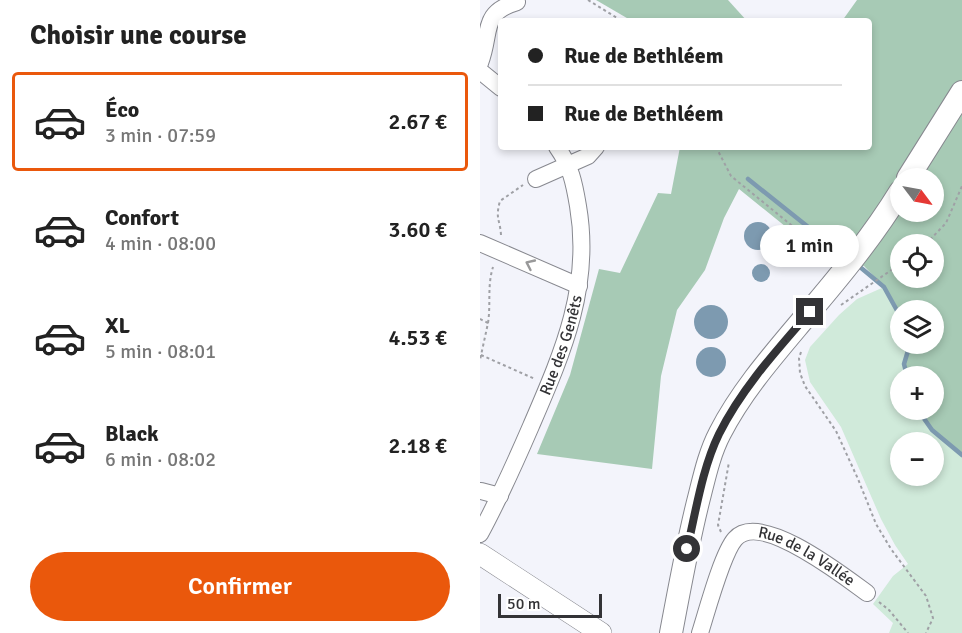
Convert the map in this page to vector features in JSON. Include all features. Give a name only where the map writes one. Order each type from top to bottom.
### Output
[{"type":"main road","points":[[914,168],[962,92]]},
{"type":"main road","points":[[671,633],[678,589],[696,512],[718,436],[733,408],[750,385],[845,267],[890,206]]},
{"type":"street","points":[[498,86],[481,73],[487,26],[491,15],[500,6],[517,2]]},
{"type":"street","name":"Rue des Genêts","points":[[480,534],[500,496],[561,357],[579,286],[583,260],[582,228],[569,163],[559,150]]},
{"type":"street","points":[[536,179],[588,156],[593,150]]},
{"type":"street","points":[[480,243],[579,286]]},
{"type":"street","points":[[481,491],[500,496]]},
{"type":"street","name":"Rue de la Vallée","points":[[700,633],[729,547],[742,533],[749,531],[771,535],[796,544],[867,593]]},
{"type":"street","points":[[480,554],[601,633]]},
{"type":"path","points":[[588,0],[617,18]]},
{"type":"path","points":[[718,150],[731,176],[801,233],[826,247],[845,267]]},
{"type":"path","points":[[936,234],[946,223],[962,186]]},
{"type":"path","points":[[835,310],[890,270]]},
{"type":"path","points":[[480,319],[488,323],[480,360]]},
{"type":"path","points":[[801,350],[799,366],[805,386],[836,431],[876,524],[891,549],[926,596],[933,618],[926,633]]},
{"type":"path","points":[[481,355],[549,385]]},
{"type":"path","points":[[729,461],[718,528],[727,538],[729,547]]},
{"type":"path","points":[[867,593],[889,610],[908,633]]},
{"type":"green space","points":[[596,0],[728,0],[744,18],[627,18]]},
{"type":"green space","points":[[857,0],[962,0],[962,455],[944,440],[944,432],[934,432],[925,420],[944,420],[944,366],[904,366],[904,364],[907,354],[944,354],[944,300],[891,300],[884,287],[864,266],[833,265],[739,189],[724,218],[705,270],[677,310],[661,376],[652,469],[537,454],[570,375],[599,269],[620,273],[658,193],[671,194],[679,150],[872,150],[872,18],[844,18]]},
{"type":"green space","points":[[884,287],[891,300],[890,354],[907,354],[904,366],[890,366],[890,420],[925,420],[934,432],[890,432],[890,486],[944,486],[944,440],[962,455],[962,633],[889,633],[893,623],[873,604],[893,576],[908,564],[881,519],[841,427],[810,382],[805,360],[810,347],[857,299]]},
{"type":"water","points":[[758,222],[768,226],[772,236],[768,246],[758,250],[748,246],[744,236],[748,226]]},
{"type":"water","points":[[761,264],[767,267],[770,273],[767,279],[761,282],[755,279],[752,273],[755,267]]},
{"type":"water","points":[[711,305],[723,310],[728,322],[723,334],[711,339],[699,334],[694,322],[699,310]]},
{"type":"water","points":[[711,347],[717,348],[725,356],[725,368],[717,376],[711,377],[705,376],[697,368],[696,362],[697,356],[705,348]]},
{"type":"waterway","points":[[748,179],[842,254]]},
{"type":"waterway","points":[[860,267],[884,287],[891,300]]},
{"type":"waterway","points":[[904,366],[907,354]]},
{"type":"waterway","points":[[925,420],[932,430],[962,455]]},
{"type":"route","points":[[687,549],[718,436],[733,408],[750,385],[810,312]]}]
